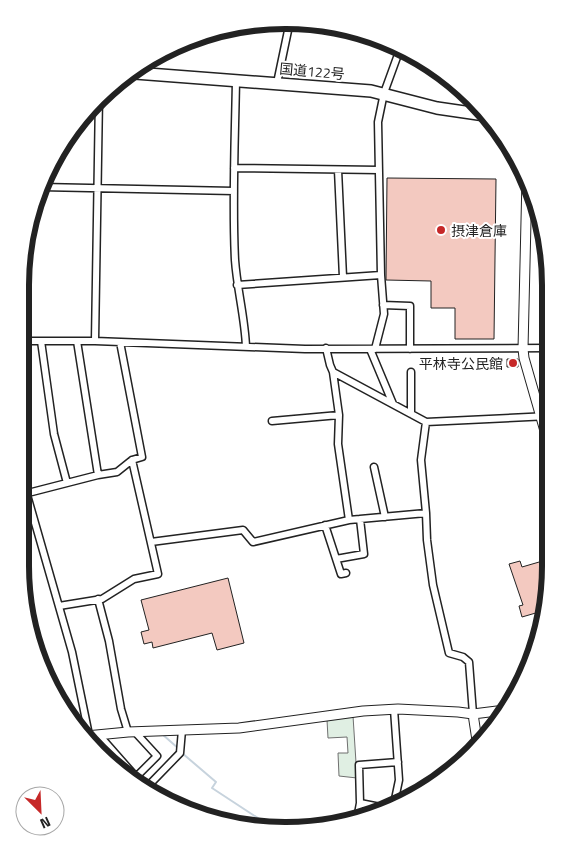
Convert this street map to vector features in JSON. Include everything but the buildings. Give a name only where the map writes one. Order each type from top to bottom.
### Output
[{"type":"highway","name":"国道122号","points":[[141,73],[384,93],[437,108],[477,114]]},
{"type":"street","points":[[277,83],[288,29]]},
{"type":"street","points":[[393,404],[373,349],[384,314],[381,274],[378,122],[384,93],[398,55]]},
{"type":"street","points":[[236,80],[234,191],[237,285],[246,332],[246,347]]},
{"type":"street","points":[[95,341],[99,109]]},
{"type":"street","points":[[234,168],[379,170]]},
{"type":"street","points":[[338,170],[343,277]]},
{"type":"street","points":[[48,187],[234,191]]},
{"type":"street","points":[[527,197],[523,349],[524,358],[542,408]]},
{"type":"street","points":[[237,285],[381,274]]},
{"type":"street","points":[[383,305],[410,306],[410,349]]},
{"type":"street","points":[[29,341],[95,341],[305,349],[542,348]]},
{"type":"street","points":[[41,341],[54,434],[67,483]]},
{"type":"street","points":[[76,341],[98,475]]},
{"type":"street","points":[[29,493],[117,472],[132,460],[142,457],[120,342]]},
{"type":"street","points":[[326,348],[333,372],[339,414],[338,444],[348,520]]},
{"type":"street","points":[[333,372],[426,422],[542,416]]},
{"type":"street","points":[[411,372],[411,414]]},
{"type":"street","points":[[272,421],[339,414]]},
{"type":"street","points":[[426,422],[421,460],[427,540],[433,585],[447,649],[449,653],[463,657],[469,662],[477,737]]},
{"type":"street","points":[[59,606],[102,599],[134,579],[158,574],[132,460]]},
{"type":"street","points":[[374,467],[385,517]]},
{"type":"street","points":[[29,497],[72,652],[90,732]]},
{"type":"street","points":[[151,542],[243,530],[253,542],[348,520],[426,514]]},
{"type":"street","points":[[336,559],[364,554],[360,519]]},
{"type":"street","points":[[325,525],[341,574],[346,573]]},
{"type":"street","points":[[98,599],[109,641],[121,709],[132,732],[157,756],[138,775]]},
{"type":"street","points":[[394,709],[398,762],[395,798]]},
{"type":"street","points":[[94,737],[132,732],[239,728],[363,711],[394,709],[473,714],[497,711]]},
{"type":"street","points":[[150,784],[180,753],[182,730]]},
{"type":"street","points":[[358,812],[360,803],[359,765],[398,762]]},
{"type":"street","points":[[360,803],[372,807]]},
{"type":"green space","points":[[353,716],[357,778],[339,776],[338,753],[348,753],[347,737],[328,738],[327,720]]},
{"type":"waterway","points":[[162,734],[179,749]]},
{"type":"waterway","points":[[182,753],[216,782],[212,788],[263,821]]},
{"type":"place","name":"摂津倉庫","points":[[441,230]]},
{"type":"place","name":"平林寺公民館","points":[[513,363]]}]
